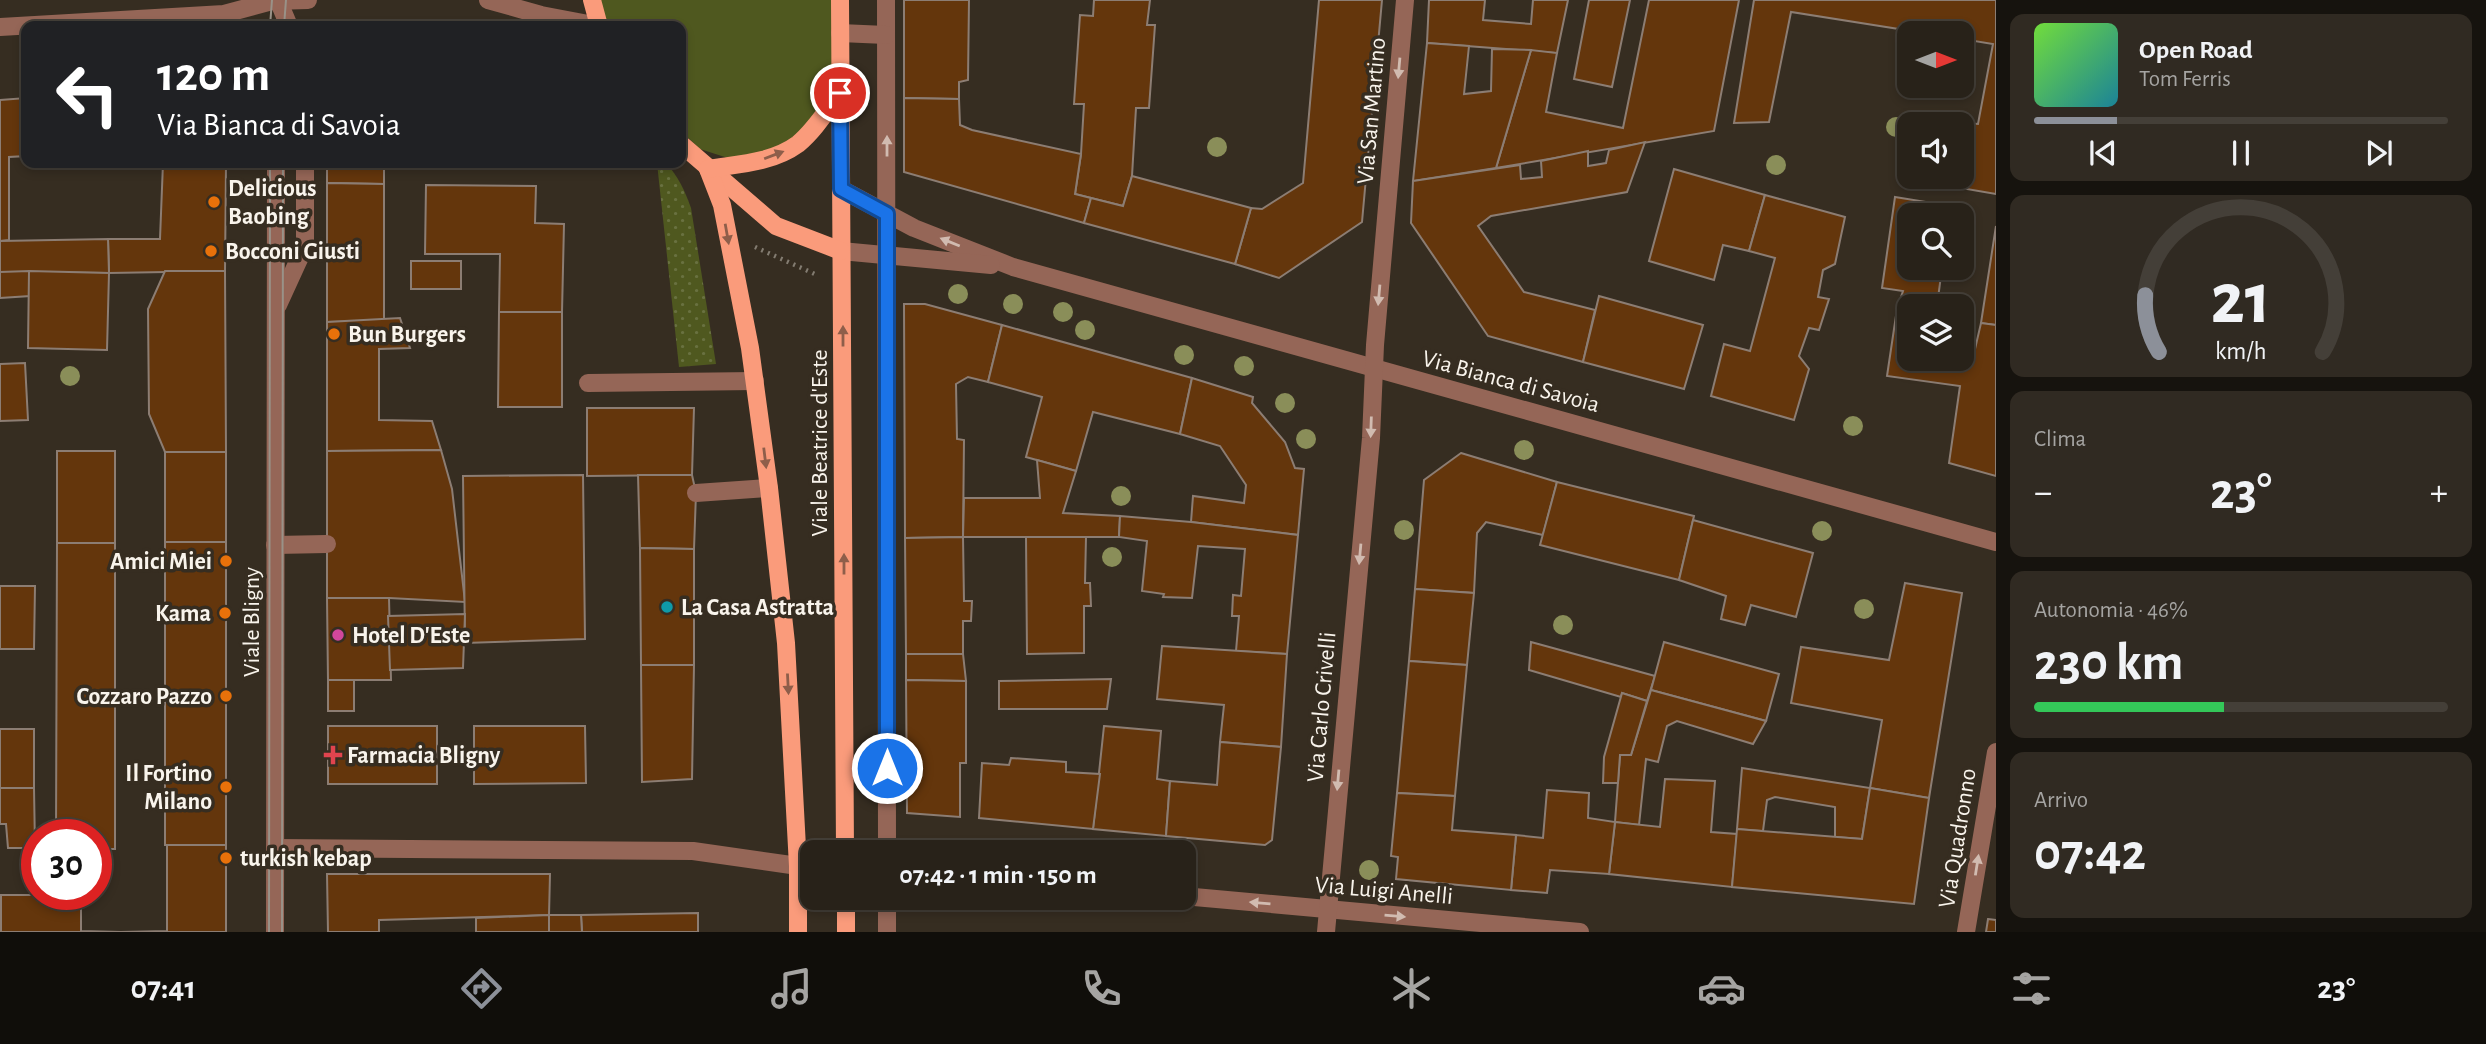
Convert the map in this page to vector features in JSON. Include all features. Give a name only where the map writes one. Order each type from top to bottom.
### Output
[{"type":"main road","points":[[592,0],[598,21]]},
{"type":"main road","name":"Viale Beatrice d'Este","points":[[840,0],[845,840]]},
{"type":"main road","points":[[708,169],[776,156],[797,144],[840,93]]},
{"type":"main road","points":[[686,149],[776,226],[841,251]]},
{"type":"main road","name":"Viale Beatrice d'Este","points":[[708,169],[722,205],[755,381],[769,488],[786,643],[798,932]]},
{"type":"main road","points":[[846,910],[846,932]]},
{"type":"street","points":[[103,21],[224,14],[278,0],[307,0]]},
{"type":"street","points":[[277,21],[278,0]]},
{"type":"street","points":[[278,0],[287,21]]},
{"type":"street","points":[[488,0],[573,21]]},
{"type":"street","points":[[886,0],[887,840]]},
{"type":"street","name":"Via San Martino","points":[[1374,369],[1405,0]]},
{"type":"street","points":[[0,27],[21,26]]},
{"type":"street","points":[[840,33],[886,35]]},
{"type":"street","name":"Viale Bligny","points":[[275,932],[276,168]]},
{"type":"street","name":"Viale Bligny","points":[[275,312],[304,246],[305,168]]},
{"type":"street","name":"Via Bianca di Savoia","points":[[841,189],[914,228],[1013,267],[1996,542]]},
{"type":"street","name":"Via Bianca di Savoia","points":[[841,251],[1013,267]]},
{"type":"street","name":"Via Carlo Crivelli","points":[[1326,932],[1371,438],[1374,369]]},
{"type":"street","points":[[589,383],[755,381]]},
{"type":"street","points":[[696,493],[769,488]]},
{"type":"street","points":[[275,545],[327,544]]},
{"type":"street","name":"Via Quadronno","points":[[1966,932],[1996,752]]},
{"type":"street","points":[[275,848],[693,851],[797,866]]},
{"type":"street","name":"Via Luigi Anelli","points":[[1196,896],[1580,932]]},
{"type":"street","points":[[887,910],[887,932]]},
{"type":"path","points":[[751,245],[828,279]]},
{"type":"green space","points":[[601,0],[836,0],[834,86],[805,131],[760,156],[731,159],[700,149],[686,136],[686,21],[604,21]]},
{"type":"green space","points":[[658,168],[670,168],[681,184],[691,208],[716,364],[679,367]]},
{"type":"building","points":[[904,0],[969,0],[968,80],[959,82],[959,99],[904,98]]},
{"type":"building","points":[[1094,0],[1150,0],[1147,25],[1155,25],[1149,108],[1136,108],[1132,176],[1123,206],[1075,194],[1084,104],[1074,104],[1080,15],[1093,16]]},
{"type":"building","points":[[1319,0],[1382,0],[1362,222],[1279,278],[1235,264],[1251,208],[1262,209],[1303,183]]},
{"type":"building","points":[[1429,0],[1485,0],[1483,20],[1531,24],[1533,0],[1568,0],[1557,53],[1427,43]]},
{"type":"building","points":[[1589,0],[1630,0],[1612,87],[1574,79]]},
{"type":"building","points":[[1649,0],[1739,0],[1714,131],[1496,168],[1531,50],[1557,53],[1546,112],[1623,128]]},
{"type":"building","points":[[1754,0],[1996,0],[1996,194],[1967,189],[1974,189],[1974,124],[1978,124],[1993,44],[1974,41],[1974,21],[1897,21],[1897,29],[1791,12],[1769,122],[1734,123]]},
{"type":"building","points":[[1427,43],[1469,46],[1464,94],[1491,91],[1492,49],[1531,50],[1496,168],[1413,181]]},
{"type":"building","points":[[21,98],[21,156],[9,157],[9,240],[0,241],[0,100]]},
{"type":"building","points":[[904,98],[959,99],[960,125],[1081,154],[1075,194],[1091,198],[1084,223],[904,172]]},
{"type":"building","points":[[1645,142],[1627,192],[1491,216],[1478,226],[1524,292],[1595,310],[1583,362],[1488,336],[1411,223],[1413,181],[1520,165],[1521,179],[1542,177],[1541,161],[1588,151],[1588,166],[1606,163],[1609,150]]},
{"type":"building","points":[[163,168],[226,168],[225,271],[109,273],[108,239],[160,239]]},
{"type":"building","points":[[327,168],[384,168],[384,184],[327,183]]},
{"type":"building","points":[[1674,169],[1765,195],[1749,251],[1723,245],[1714,280],[1649,261]]},
{"type":"building","points":[[1132,176],[1251,208],[1235,264],[1084,223],[1091,198],[1123,206]]},
{"type":"building","points":[[327,183],[384,184],[384,321],[327,322]]},
{"type":"building","points":[[426,185],[536,186],[535,223],[564,224],[562,312],[499,312],[500,254],[425,254]]},
{"type":"building","points":[[1765,195],[1845,217],[1835,264],[1823,270],[1818,297],[1829,299],[1819,330],[1809,328],[1799,356],[1809,369],[1794,420],[1711,396],[1724,344],[1750,351],[1775,258],[1749,251]]},
{"type":"building","points":[[1895,197],[1932,203],[1897,203],[1897,280],[1940,280],[1939,294],[1902,294],[1903,291],[1882,288]]},
{"type":"building","points":[[1996,226],[1996,325],[1981,323]]},
{"type":"building","points":[[108,239],[109,273],[0,272],[0,241]]},
{"type":"building","points":[[411,261],[461,261],[461,289],[411,289]]},
{"type":"building","points":[[29,271],[30,296],[0,298],[0,272]]},
{"type":"building","points":[[29,271],[109,273],[107,350],[28,348]]},
{"type":"building","points":[[165,271],[225,271],[226,452],[165,452],[149,414],[148,309]]},
{"type":"building","points":[[1599,296],[1703,325],[1684,389],[1583,362]]},
{"type":"building","points":[[904,304],[925,304],[1002,325],[988,382],[968,377],[956,384],[957,439],[964,440],[963,537],[905,538]]},
{"type":"building","points":[[1897,309],[1897,371],[1974,371],[1974,349],[1981,323],[1996,325],[1996,476],[1949,463],[1960,386],[1887,376]]},
{"type":"building","points":[[499,312],[562,312],[562,407],[498,407]]},
{"type":"building","points":[[400,318],[410,348],[379,349],[379,420],[432,421],[441,450],[327,451],[327,322]]},
{"type":"building","points":[[1002,325],[1192,378],[1180,434],[1093,412],[1076,471],[1026,457],[1042,397],[988,382]]},
{"type":"building","points":[[25,363],[28,420],[0,421],[0,364]]},
{"type":"building","points":[[1192,378],[1253,397],[1252,403],[1285,442],[1295,468],[1304,469],[1298,535],[1191,522],[1193,496],[1244,503],[1246,485],[1220,446],[1180,434]]},
{"type":"building","points":[[587,408],[694,408],[692,475],[587,476]]},
{"type":"building","points":[[441,450],[452,489],[465,602],[327,598],[327,451]]},
{"type":"building","points":[[57,451],[115,451],[115,543],[57,543]]},
{"type":"building","points":[[165,452],[226,452],[226,542],[165,542]]},
{"type":"building","points":[[1461,453],[1557,482],[1543,535],[1486,522],[1477,533],[1474,593],[1415,589],[1424,480]]},
{"type":"building","points":[[1037,460],[1076,471],[1063,513],[1120,516],[1119,537],[963,537],[964,498],[1040,498]]},
{"type":"building","points":[[583,475],[585,639],[465,643],[463,476]]},
{"type":"building","points":[[638,475],[692,475],[696,493],[694,549],[640,548]]},
{"type":"building","points":[[1557,482],[1694,516],[1679,580],[1540,545]]},
{"type":"building","points":[[1120,516],[1298,535],[1287,654],[1236,651],[1239,616],[1232,616],[1233,595],[1241,596],[1245,549],[1198,546],[1192,598],[1163,597],[1164,594],[1142,591],[1147,541],[1119,537]]},
{"type":"building","points":[[1693,520],[1813,553],[1796,617],[1751,605],[1745,625],[1721,619],[1726,596],[1679,580]]},
{"type":"building","points":[[963,537],[964,601],[972,601],[971,621],[963,621],[963,654],[906,654],[905,538]]},
{"type":"building","points":[[1026,537],[1086,537],[1085,583],[1090,583],[1091,606],[1084,606],[1084,653],[1027,654]]},
{"type":"building","points":[[165,542],[226,542],[226,845],[165,845]]},
{"type":"building","points":[[57,543],[115,543],[115,849],[112,849],[112,819],[56,819]]},
{"type":"building","name":"La Casa Astratta","points":[[640,548],[694,549],[694,665],[641,665]]},
{"type":"building","points":[[1905,583],[1962,593],[1929,798],[1870,788],[1882,720],[1791,703],[1801,647],[1889,660]]},
{"type":"building","points":[[0,586],[35,586],[34,649],[0,649]]},
{"type":"building","points":[[1415,589],[1474,593],[1467,665],[1409,661]]},
{"type":"building","points":[[327,598],[389,598],[391,680],[328,680]]},
{"type":"building","points":[[465,614],[463,668],[390,670],[388,616]]},
{"type":"building","points":[[1531,642],[1655,676],[1647,701],[1622,693],[1621,697],[1529,670]]},
{"type":"building","points":[[1664,642],[1779,674],[1766,721],[1651,690]]},
{"type":"building","points":[[1162,646],[1287,654],[1281,747],[1220,742],[1224,705],[1157,699]]},
{"type":"building","points":[[906,654],[963,654],[966,681],[906,680]]},
{"type":"building","points":[[1409,661],[1467,665],[1455,796],[1397,793]]},
{"type":"building","points":[[641,665],[694,665],[692,779],[642,782]]},
{"type":"building","points":[[1111,679],[1107,709],[999,709],[999,681]]},
{"type":"building","points":[[328,680],[354,680],[354,711],[328,711]]},
{"type":"building","points":[[906,680],[966,681],[966,763],[960,763],[960,817],[907,813]]},
{"type":"building","points":[[1651,690],[1766,721],[1753,744],[1677,721],[1667,726],[1658,762],[1646,759],[1639,825],[1615,822],[1620,755],[1631,755]]},
{"type":"building","points":[[1622,693],[1647,701],[1631,755],[1620,755],[1618,783],[1603,783],[1604,757]]},
{"type":"building","points":[[328,726],[437,726],[437,784],[328,784]]},
{"type":"building","points":[[474,726],[585,726],[586,783],[474,784]]},
{"type":"building","points":[[1104,726],[1161,731],[1157,779],[1170,781],[1166,836],[1093,829]]},
{"type":"building","points":[[0,729],[34,729],[34,788],[0,788]]},
{"type":"building","points":[[1220,742],[1281,747],[1272,840],[1265,845],[1166,836],[1170,781],[1217,785]]},
{"type":"building","points":[[1011,758],[1066,762],[1066,772],[1100,774],[1093,829],[979,818],[982,763],[1009,765]]},
{"type":"building","points":[[1742,768],[1870,788],[1862,839],[1835,837],[1835,807],[1775,797],[1767,800],[1763,831],[1737,829]]},
{"type":"building","points":[[1665,779],[1715,781],[1711,832],[1737,834],[1732,887],[1609,874],[1615,822],[1660,827]]},
{"type":"building","points":[[0,788],[34,788],[35,819],[21,819],[21,848],[8,848],[6,824],[0,824]]},
{"type":"building","points":[[1870,788],[1929,798],[1914,904],[1732,887],[1737,829],[1862,839]]},
{"type":"building","points":[[1547,790],[1589,793],[1588,818],[1615,822],[1609,874],[1550,870],[1547,893],[1511,890],[1516,835],[1543,838]]},
{"type":"building","points":[[1397,793],[1455,796],[1452,830],[1516,835],[1511,890],[1396,879],[1398,857],[1391,856]]},
{"type":"building","points":[[167,845],[226,845],[226,932],[121,932],[167,931]]},
{"type":"building","points":[[327,874],[550,874],[549,915],[379,920],[379,932],[328,932]]},
{"type":"building","points":[[1,895],[21,895],[21,910],[81,910],[81,931],[121,932],[1,932]]},
{"type":"building","points":[[698,913],[698,932],[582,932],[581,915]]},
{"type":"building","points":[[549,915],[549,932],[476,932],[476,918]]},
{"type":"building","points":[[549,915],[581,915],[582,932],[549,932]]},
{"type":"building","points":[[1988,919],[1996,920],[1996,932],[1986,932]]},
{"type":"tram line","points":[[270,21],[272,0]]},
{"type":"tram line","points":[[284,21],[286,0]]},
{"type":"tram line","points":[[269,932],[270,168]]},
{"type":"tram line","points":[[282,932],[283,168]]},
{"type":"place","name":"Delicious Baobing","points":[[214,202]]},
{"type":"place","name":"Bocconi Giusti","points":[[211,251]]},
{"type":"place","name":"Bun Burgers","points":[[334,334]]},
{"type":"place","name":"Amici Miei","points":[[226,561]]},
{"type":"place","name":"La Casa Astratta","points":[[667,607]]},
{"type":"place","name":"Kama","points":[[225,613]]},
{"type":"place","name":"Hotel D'Este","points":[[338,635]]},
{"type":"place","name":"Cozzaro Pazzo","points":[[226,696]]},
{"type":"place","name":"Farmacia Bligny","points":[[333,755]]},
{"type":"place","name":"Il Fortino Milano","points":[[226,787]]},
{"type":"place","name":"turkish kebap","points":[[226,858]]},
{"type":"route","points":[[840,93],[841,189],[887,214],[887,768]]}]
